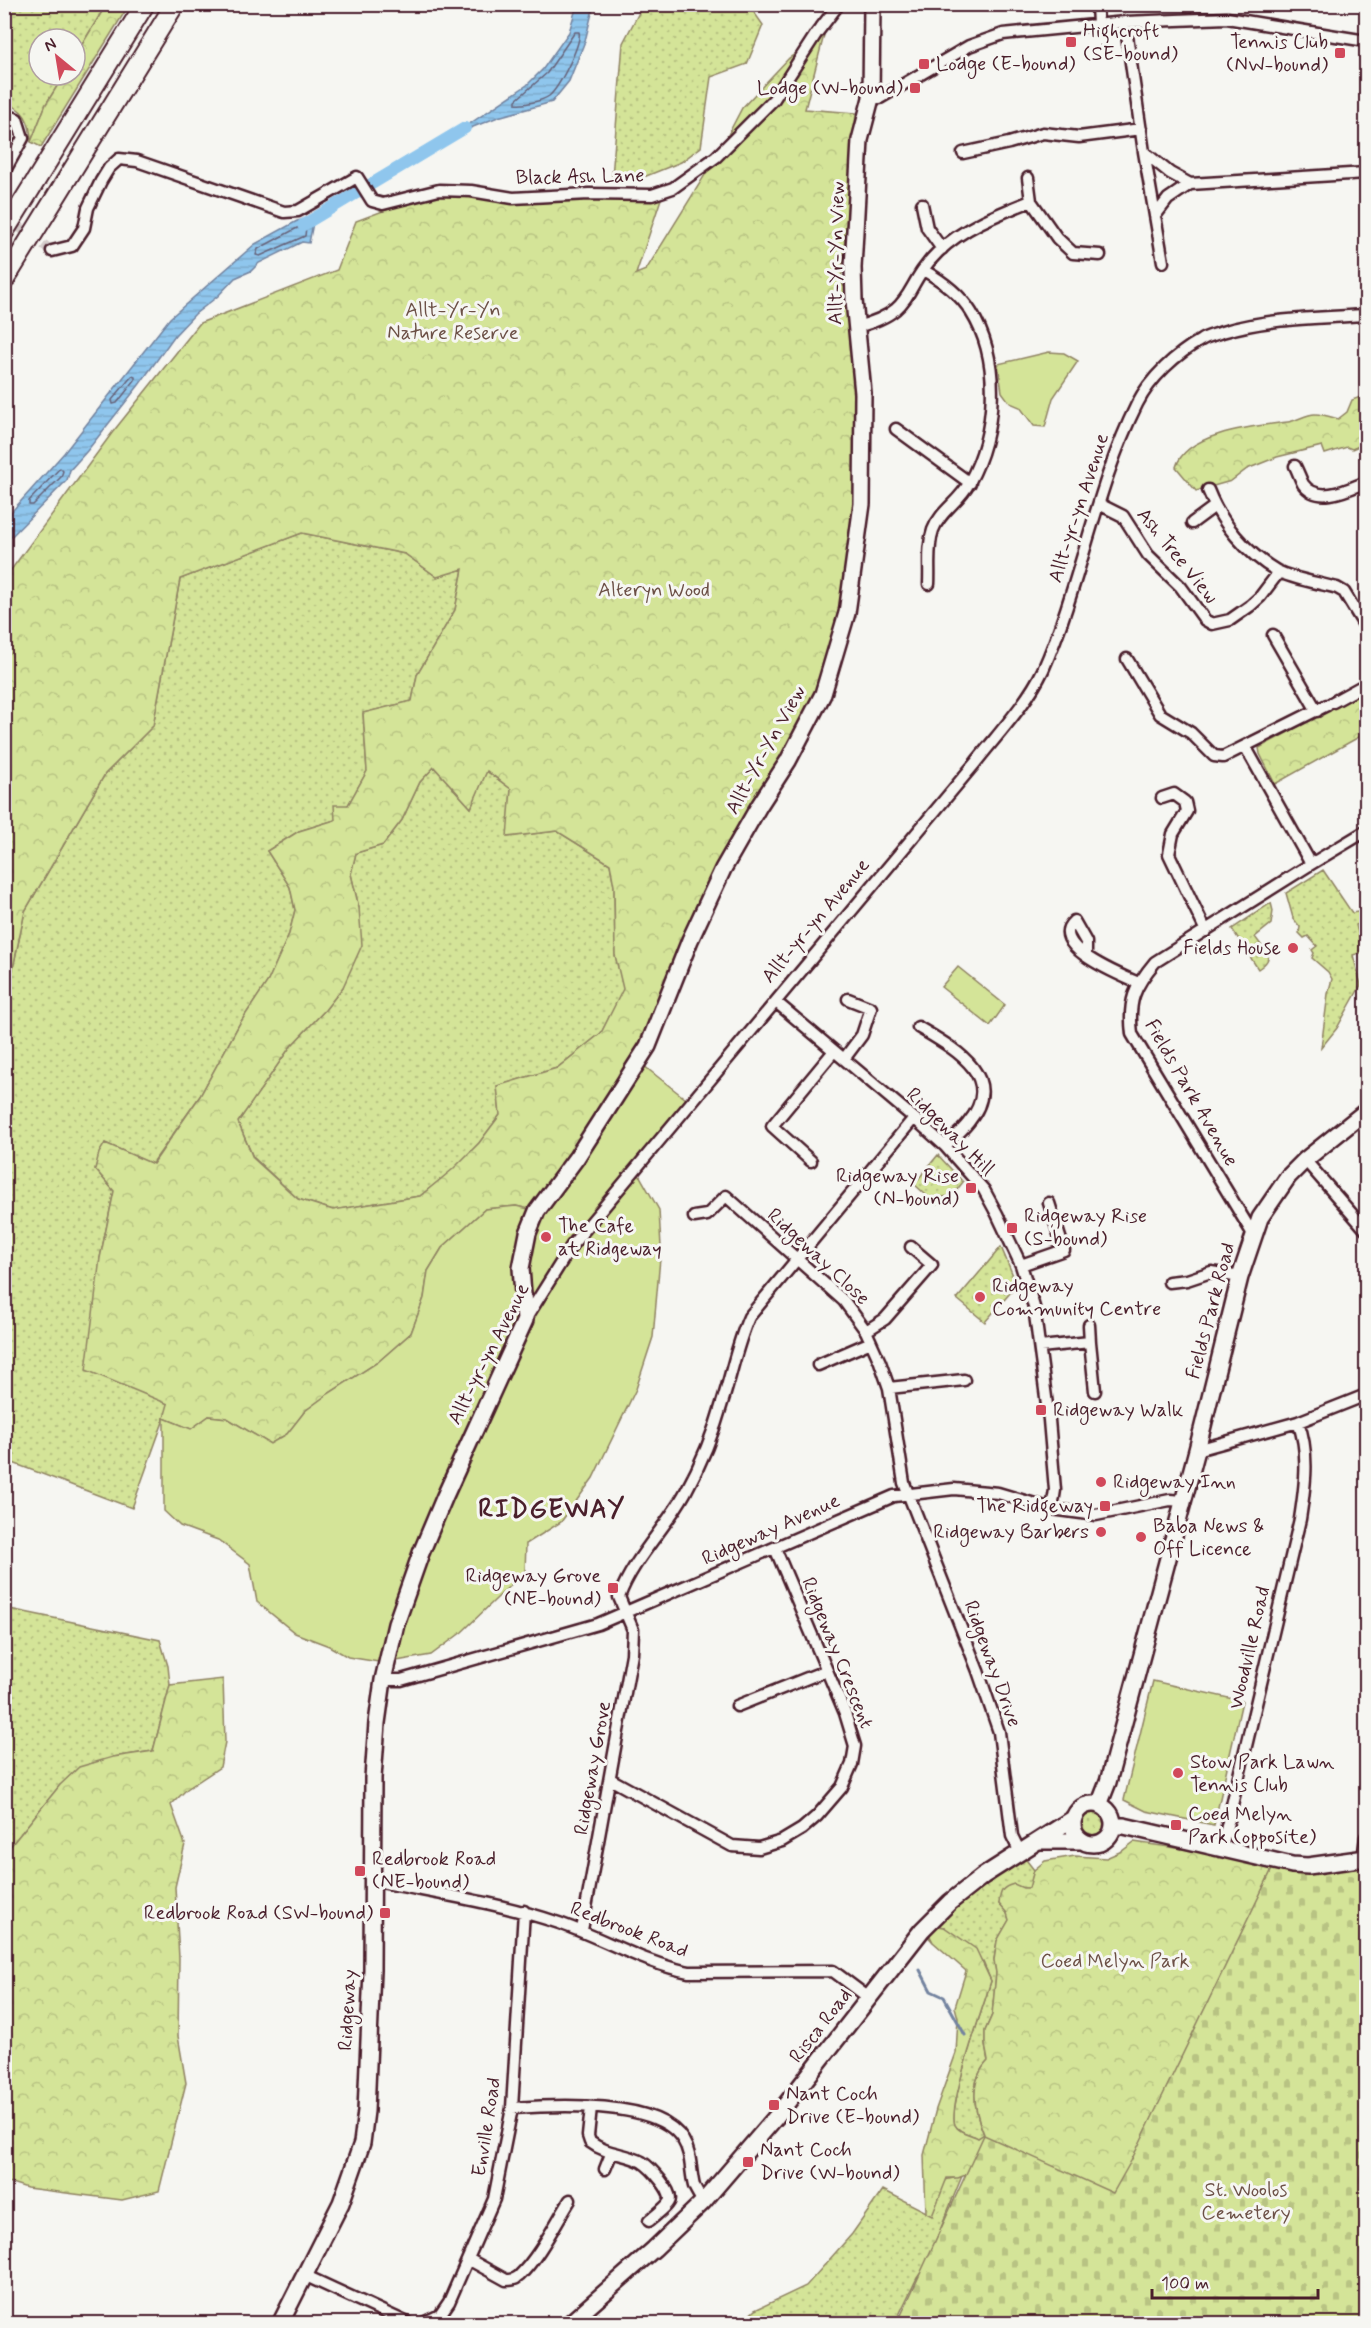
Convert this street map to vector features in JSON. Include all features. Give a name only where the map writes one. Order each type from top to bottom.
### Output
[{"type":"highway","points":[[4,232],[145,4]]},
{"type":"highway","points":[[4,280],[175,4]]},
{"type":"street","name":"Black Ash Lane","points":[[52,251],[72,246],[84,228],[88,207],[101,181],[109,168],[119,159],[137,161],[284,212],[298,211],[357,177],[372,201],[383,204],[439,190],[471,191],[513,198],[589,194],[652,195],[673,188],[717,157],[774,99],[816,34],[839,4]]},
{"type":"street","name":"Allt-Yr-Yn View","points":[[525,1320],[521,1268],[528,1233],[537,1211],[577,1157],[648,1046],[690,940],[723,869],[788,760],[823,694],[847,614],[862,504],[863,393],[853,268],[860,140],[871,98],[872,4]]},
{"type":"street","points":[[1096,4],[1098,25]]},
{"type":"street","points":[[871,98],[880,98],[969,46],[1003,34],[1125,22],[1227,18],[1366,42]]},
{"type":"street","points":[[1125,22],[1162,262]]},
{"type":"street","points":[[4,114],[17,119],[23,138],[4,172]]},
{"type":"street","points":[[963,153],[1043,133],[1079,137],[1141,129]]},
{"type":"street","points":[[1144,152],[1170,173],[1190,184]]},
{"type":"street","points":[[1155,216],[1168,199],[1190,184],[1366,173]]},
{"type":"street","points":[[1028,178],[1031,201],[1057,238],[1073,253],[1100,255]]},
{"type":"street","points":[[856,327],[878,321],[892,314],[904,304],[923,270],[942,249],[986,220],[1031,201]]},
{"type":"street","points":[[922,204],[927,228],[942,249]]},
{"type":"street","points":[[923,270],[938,278],[971,312],[988,359],[992,396],[983,452],[970,483],[962,496],[942,514],[933,530],[930,545],[929,584]]},
{"type":"street","name":"Allt-yr-yn Avenue","points":[[383,1680],[396,1624],[421,1552],[525,1320],[572,1245],[976,762],[1034,687],[1071,597],[1099,504],[1138,403],[1150,385],[1184,351],[1203,338],[1267,322],[1366,315]]},
{"type":"street","points":[[896,429],[970,483]]},
{"type":"street","points":[[1295,466],[1305,486],[1317,493],[1334,495],[1366,482]]},
{"type":"street","points":[[1208,490],[1215,506],[1241,543],[1279,572],[1344,592],[1366,628]]},
{"type":"street","name":"Ash Tree View","points":[[1099,504],[1123,516],[1148,555],[1181,587],[1205,620],[1212,624],[1230,620],[1250,606],[1279,572]]},
{"type":"street","points":[[1192,523],[1215,506]]},
{"type":"street","points":[[1273,635],[1326,706]]},
{"type":"street","points":[[1127,659],[1160,714],[1191,733],[1214,756],[1223,757],[1366,684]]},
{"type":"street","points":[[1245,746],[1311,864]]},
{"type":"street","points":[[1162,798],[1174,794],[1185,802],[1187,812],[1173,834],[1169,854],[1206,931]]},
{"type":"street","name":"Fields Park Avenue","points":[[1254,1236],[1132,1034],[1130,1014],[1138,983],[1155,962],[1366,831]]},
{"type":"street","points":[[1086,956],[1104,968],[1138,983]]},
{"type":"street","points":[[844,1059],[862,1035],[871,1008],[848,999]]},
{"type":"street","name":"Ridgeway Hill","points":[[776,1002],[945,1146],[984,1191],[1005,1228],[1021,1265],[1034,1307],[1055,1490],[1052,1509]]},
{"type":"street","points":[[918,1027],[952,1047],[969,1061],[978,1074],[982,1092],[977,1109],[969,1123],[945,1146]]},
{"type":"street","points":[[811,1161],[772,1126],[834,1051]]},
{"type":"street","name":"Fields Park Road","points":[[1099,1805],[1108,1782],[1197,1450],[1240,1277],[1260,1218],[1288,1178],[1305,1160],[1366,1111]]},
{"type":"street","name":"Ridgeway Grove","points":[[582,1930],[632,1654],[633,1630],[619,1597],[625,1580],[685,1493],[709,1442],[724,1399],[740,1339],[749,1317],[914,1118]]},
{"type":"street","points":[[1305,1160],[1366,1230]]},
{"type":"street","name":"Ridgeway Close","points":[[694,1217],[707,1215],[726,1196],[844,1301],[866,1330],[889,1388],[904,1483],[909,1493]]},
{"type":"street","points":[[1021,1265],[1065,1251],[1048,1203]]},
{"type":"street","points":[[866,1330],[885,1319],[932,1265],[912,1247]]},
{"type":"street","points":[[1169,1282],[1187,1280],[1211,1272],[1240,1277]]},
{"type":"street","points":[[1089,1325],[1095,1391]]},
{"type":"street","points":[[818,1365],[871,1342]]},
{"type":"street","points":[[1040,1347],[1090,1342]]},
{"type":"street","points":[[889,1388],[964,1380]]},
{"type":"street","points":[[1197,1450],[1298,1422],[1366,1395]]},
{"type":"street","name":"Woodville Road","points":[[1222,1847],[1300,1520],[1305,1468],[1304,1438],[1298,1422]]},
{"type":"street","name":"Ridgeway Avenue","points":[[383,1680],[401,1680],[588,1627],[626,1613],[894,1496],[954,1488],[998,1493],[1052,1509],[1096,1515],[1170,1500],[1182,1502]]},
{"type":"street","name":"Ridgeway Drive","points":[[909,1493],[978,1671],[999,1732],[1012,1836],[1020,1852]]},
{"type":"street","name":"Ridgeway Crescent","points":[[610,1779],[732,1846],[759,1848],[782,1841],[802,1828],[818,1816],[842,1787],[852,1764],[855,1746],[845,1713],[825,1671],[775,1548]]},
{"type":"street","points":[[737,1706],[825,1671]]},
{"type":"street","name":"Ridgeway","points":[[280,2324],[341,2203],[354,2173],[362,2143],[366,2111],[372,1970],[373,1778],[383,1680]]},
{"type":"street","points":[[1099,1805],[1108,1811],[1113,1826],[1110,1834],[1101,1842],[1088,1844],[1074,1829],[1074,1818],[1084,1806],[1099,1805]]},
{"type":"street","name":"Risca Road","points":[[569,2324],[646,2257],[703,2202],[776,2117],[922,1930],[950,1902],[983,1876],[1074,1818]]},
{"type":"street","points":[[1113,1826],[1124,1826],[1222,1847],[1292,1865],[1308,1866],[1365,1858],[1366,1837]]},
{"type":"street","name":"Risca Road","points":[[1039,1841],[1082,1840]]},
{"type":"street","name":"Redbrook Road","points":[[372,1880],[524,1911],[582,1930],[671,1969],[689,1972],[833,1971],[869,1998]]},
{"type":"street","name":"Enville Road","points":[[421,2324],[440,2315],[449,2302],[494,2199],[512,2108],[524,1911]]},
{"type":"street","points":[[512,2108],[566,2104],[645,2114],[669,2125],[683,2139],[689,2153],[695,2187],[703,2202]]},
{"type":"street","points":[[591,2107],[588,2136],[590,2142],[611,2154],[640,2161],[668,2189],[671,2196],[669,2201],[649,2221]]},
{"type":"street","points":[[604,2169],[611,2154]]},
{"type":"street","points":[[468,2259],[506,2280],[518,2277],[540,2248],[570,2200]]},
{"type":"street","points":[[304,2275],[410,2324]]},
{"type":"green space","points":[[4,5],[106,5],[87,36],[87,27],[27,27],[27,87],[57,87],[46,104],[31,142],[26,117],[12,105],[5,103]]},
{"type":"green space","points":[[106,5],[129,5],[87,73],[87,36]]},
{"type":"green space","points":[[643,5],[749,5],[763,25],[747,64],[711,77],[701,147],[681,162],[634,181],[612,177],[623,43]]},
{"type":"green space","points":[[824,35],[805,109],[856,113],[841,282],[854,300],[862,503],[823,694],[759,806],[648,1046],[537,1211],[516,1206],[485,1209],[442,1248],[428,1271],[424,1298],[411,1333],[378,1362],[305,1411],[287,1434],[270,1444],[227,1418],[209,1416],[191,1429],[164,1418],[168,1404],[86,1370],[100,1258],[114,1191],[95,1169],[99,1153],[105,1143],[153,1164],[200,1096],[240,1023],[268,981],[289,934],[295,910],[290,887],[267,851],[299,831],[335,820],[334,805],[348,805],[367,771],[363,713],[412,701],[417,675],[455,610],[463,569],[437,577],[405,554],[302,533],[180,579],[153,726],[105,774],[25,911],[5,1006],[5,578],[112,433],[200,323],[337,270],[356,221],[439,190],[513,198],[589,194],[661,199],[636,274],[646,270],[718,154],[742,108],[789,58]],"holes":[[[434,767],[471,808],[487,771],[511,789],[507,837],[557,831],[610,864],[614,886],[615,955],[623,989],[601,1033],[557,1068],[497,1086],[500,1115],[479,1143],[453,1169],[420,1196],[333,1210],[298,1199],[253,1158],[238,1122],[290,1047],[343,987],[362,945],[359,908],[351,874],[356,853],[383,845],[402,820],[420,782]]]},
{"type":"green space","points":[[57,87],[78,87],[41,147],[31,142],[46,104]]},
{"type":"green space","points":[[1049,352],[1064,353],[1078,361],[1053,398],[1045,427],[1034,426],[1020,407],[1010,403],[1002,392],[998,364]]},
{"type":"green space","points":[[1366,395],[1366,443],[1352,449],[1347,447],[1325,454],[1322,446],[1277,457],[1247,469],[1231,481],[1196,491],[1176,467],[1182,455],[1207,438],[1241,429],[1291,421],[1312,414],[1338,419],[1347,412],[1352,400]]},
{"type":"green space","points":[[302,533],[405,554],[437,577],[463,569],[455,610],[417,675],[412,701],[363,713],[367,771],[348,805],[335,820],[299,831],[267,851],[290,887],[295,910],[289,934],[268,981],[240,1023],[200,1096],[152,1164],[105,1143],[95,1169],[114,1191],[100,1258],[96,1305],[169,1405],[132,1508],[5,1460],[5,1006],[25,911],[105,774],[153,726],[180,579]]},
{"type":"green space","points":[[1366,690],[1366,733],[1275,784],[1259,748]]},
{"type":"green space","points":[[434,767],[471,808],[486,771],[511,789],[508,837],[557,831],[610,864],[614,886],[615,955],[624,989],[601,1033],[557,1068],[497,1086],[500,1115],[479,1143],[453,1170],[420,1196],[333,1210],[298,1199],[253,1157],[238,1122],[290,1047],[343,987],[359,908],[351,874],[356,853],[383,845],[402,820],[420,782]]},
{"type":"green space","points":[[1323,870],[1352,913],[1363,911],[1366,922],[1356,925],[1363,952],[1353,955],[1361,985],[1337,1028],[1321,1048],[1332,979],[1328,972],[1312,958],[1314,953],[1312,950],[1317,946],[1308,936],[1304,938],[1299,933],[1300,927],[1293,918],[1286,893]]},
{"type":"green space","points":[[1271,903],[1273,911],[1271,924],[1255,937],[1269,952],[1264,965],[1258,969],[1232,929]]},
{"type":"green space","points":[[958,967],[1005,1005],[990,1026],[941,987]]},
{"type":"green space","points":[[639,1062],[691,1103],[636,1169],[659,1210],[661,1247],[653,1337],[636,1389],[593,1478],[561,1522],[526,1544],[525,1571],[462,1632],[431,1655],[385,1663],[348,1657],[329,1646],[295,1633],[257,1602],[250,1564],[218,1540],[180,1526],[164,1511],[164,1418],[191,1429],[209,1416],[227,1418],[270,1444],[287,1434],[305,1411],[378,1362],[411,1333],[424,1298],[428,1271],[442,1248],[485,1209],[516,1206],[537,1211]]},
{"type":"green space","points":[[938,1155],[963,1182],[952,1196],[943,1197],[937,1205],[914,1184]]},
{"type":"green space","points":[[1001,1247],[1017,1285],[985,1322],[957,1299]]},
{"type":"green space","points":[[5,1608],[160,1640],[168,1666],[170,1685],[153,1751],[113,1757],[60,1785],[5,1853]]},
{"type":"green space","points":[[223,1679],[225,1742],[220,1767],[187,1789],[171,1805],[185,1844],[175,1887],[179,1958],[178,2036],[186,2083],[159,2191],[122,2200],[27,2188],[5,2181],[5,1853],[60,1785],[79,1767],[113,1757],[153,1751],[170,1685]]},
{"type":"green space","name":"Stow Park Lawn Tennis Club","points":[[1153,1681],[1242,1701],[1214,1825],[1146,1811],[1124,1800]]},
{"type":"green space","points":[[1093,1809],[1103,1813],[1107,1823],[1103,1833],[1093,1837],[1083,1833],[1079,1823],[1083,1813]]},
{"type":"green space","name":"Coed Melyn Park","points":[[1134,1842],[1276,1862],[1132,2160],[1122,2213],[973,2172],[958,2178],[947,2178],[932,2216],[926,2213],[924,2155],[936,2109],[956,2053],[958,2018],[955,2007],[966,1971],[933,1942],[930,1936],[931,1931],[938,1926],[944,1927],[976,1949],[991,1981],[961,2078],[954,2115],[957,2128],[978,2138],[984,2134],[976,2106],[975,2087],[988,2061],[985,2031],[992,2015],[997,1941],[1009,1920],[1007,1913],[999,1904],[1001,1893],[1004,1888],[1014,1884],[1029,1888],[1034,1870],[1045,1861],[1075,1856],[1106,1858],[1122,1851]]},
{"type":"green space","points":[[1020,1852],[1034,1870],[1030,1888],[1023,1888],[999,1904],[1007,1913],[1009,1920],[997,1941],[992,2015],[985,2031],[988,2061],[975,2087],[976,2106],[984,2135],[978,2138],[957,2128],[954,2115],[961,2078],[991,1981],[983,1962],[944,1927],[930,1936],[933,1942],[922,1930]]},
{"type":"green space","name":"St. Woolos Cemetery","points":[[1366,1858],[1366,2323],[897,2324],[984,2135],[1113,2193],[1131,2161],[1276,1861]]},
{"type":"green space","points":[[962,2176],[925,2267],[917,2278],[895,2323],[740,2324],[755,2310],[806,2286],[852,2234],[883,2190],[932,2215],[945,2180]]},
{"type":"water","points":[[577,5],[594,5],[585,41],[569,81],[552,102],[498,117],[453,135],[527,85],[543,69],[569,32]]},
{"type":"water","points":[[316,217],[309,243],[302,242],[259,263],[251,271],[235,278],[218,296],[195,314],[175,335],[139,385],[70,470],[67,480],[5,543],[5,519],[64,453],[170,318],[255,244],[297,221]]},
{"type":"waterway","points":[[4,9],[8,4]]},
{"type":"waterway","points":[[303,225],[465,128]]},
{"type":"waterway","points":[[920,1970],[931,1991],[944,1997],[965,2035]]},
{"type":"tunnel","points":[[7,218],[52,251]]},
{"type":"place","name":"Highcroft (SE-bound)","points":[[1071,42]]},
{"type":"place","name":"Tennis Club (NW-bound)","points":[[1340,53]]},
{"type":"place","name":"Lodge (E-bound)","points":[[924,64]]},
{"type":"place","name":"Lodge (W-bound)","points":[[915,88]]},
{"type":"place","name":"Fields House","points":[[1293,948]]},
{"type":"place","name":"Ridgeway Rise (N-bound)","points":[[971,1188]]},
{"type":"place","name":"Ridgeway Rise (S-bound)","points":[[1012,1228]]},
{"type":"place","name":"The Cafe at Ridgeway","points":[[546,1237]]},
{"type":"place","name":"Ridgeway Community Centre","points":[[980,1297]]},
{"type":"place","name":"Ridgeway Walk","points":[[1041,1410]]},
{"type":"place","name":"Ridgeway Inn","points":[[1101,1482]]},
{"type":"place","name":"The Ridgeway","points":[[1105,1506]]},
{"type":"place","name":"Ridgeway Barbers","points":[[1101,1532]]},
{"type":"place","name":"Baba News & Off Licence","points":[[1141,1537]]},
{"type":"place","name":"Ridgeway Grove (NE-bound)","points":[[613,1588]]},
{"type":"place","name":"Stow Park Lawn Tennis Club","points":[[1178,1773]]},
{"type":"place","name":"Coed Melyn Park (opposite)","points":[[1176,1825]]},
{"type":"place","name":"Redbrook Road (NE-bound)","points":[[360,1871]]},
{"type":"place","name":"Redbrook Road (SW-bound)","points":[[385,1913]]},
{"type":"place","name":"Nant Coch Drive (E-bound)","points":[[774,2105]]},
{"type":"place","name":"Nant Coch Drive (W-bound)","points":[[748,2162]]},
{"type":"district","name":"RIDGEWAY","points":[[552,1510]]},
{"type":"park label","name":"Allt-Yr-Yn Nature Reserve","points":[[453,322]]},
{"type":"park label","name":"Alteryn Wood","points":[[654,590]]}]
